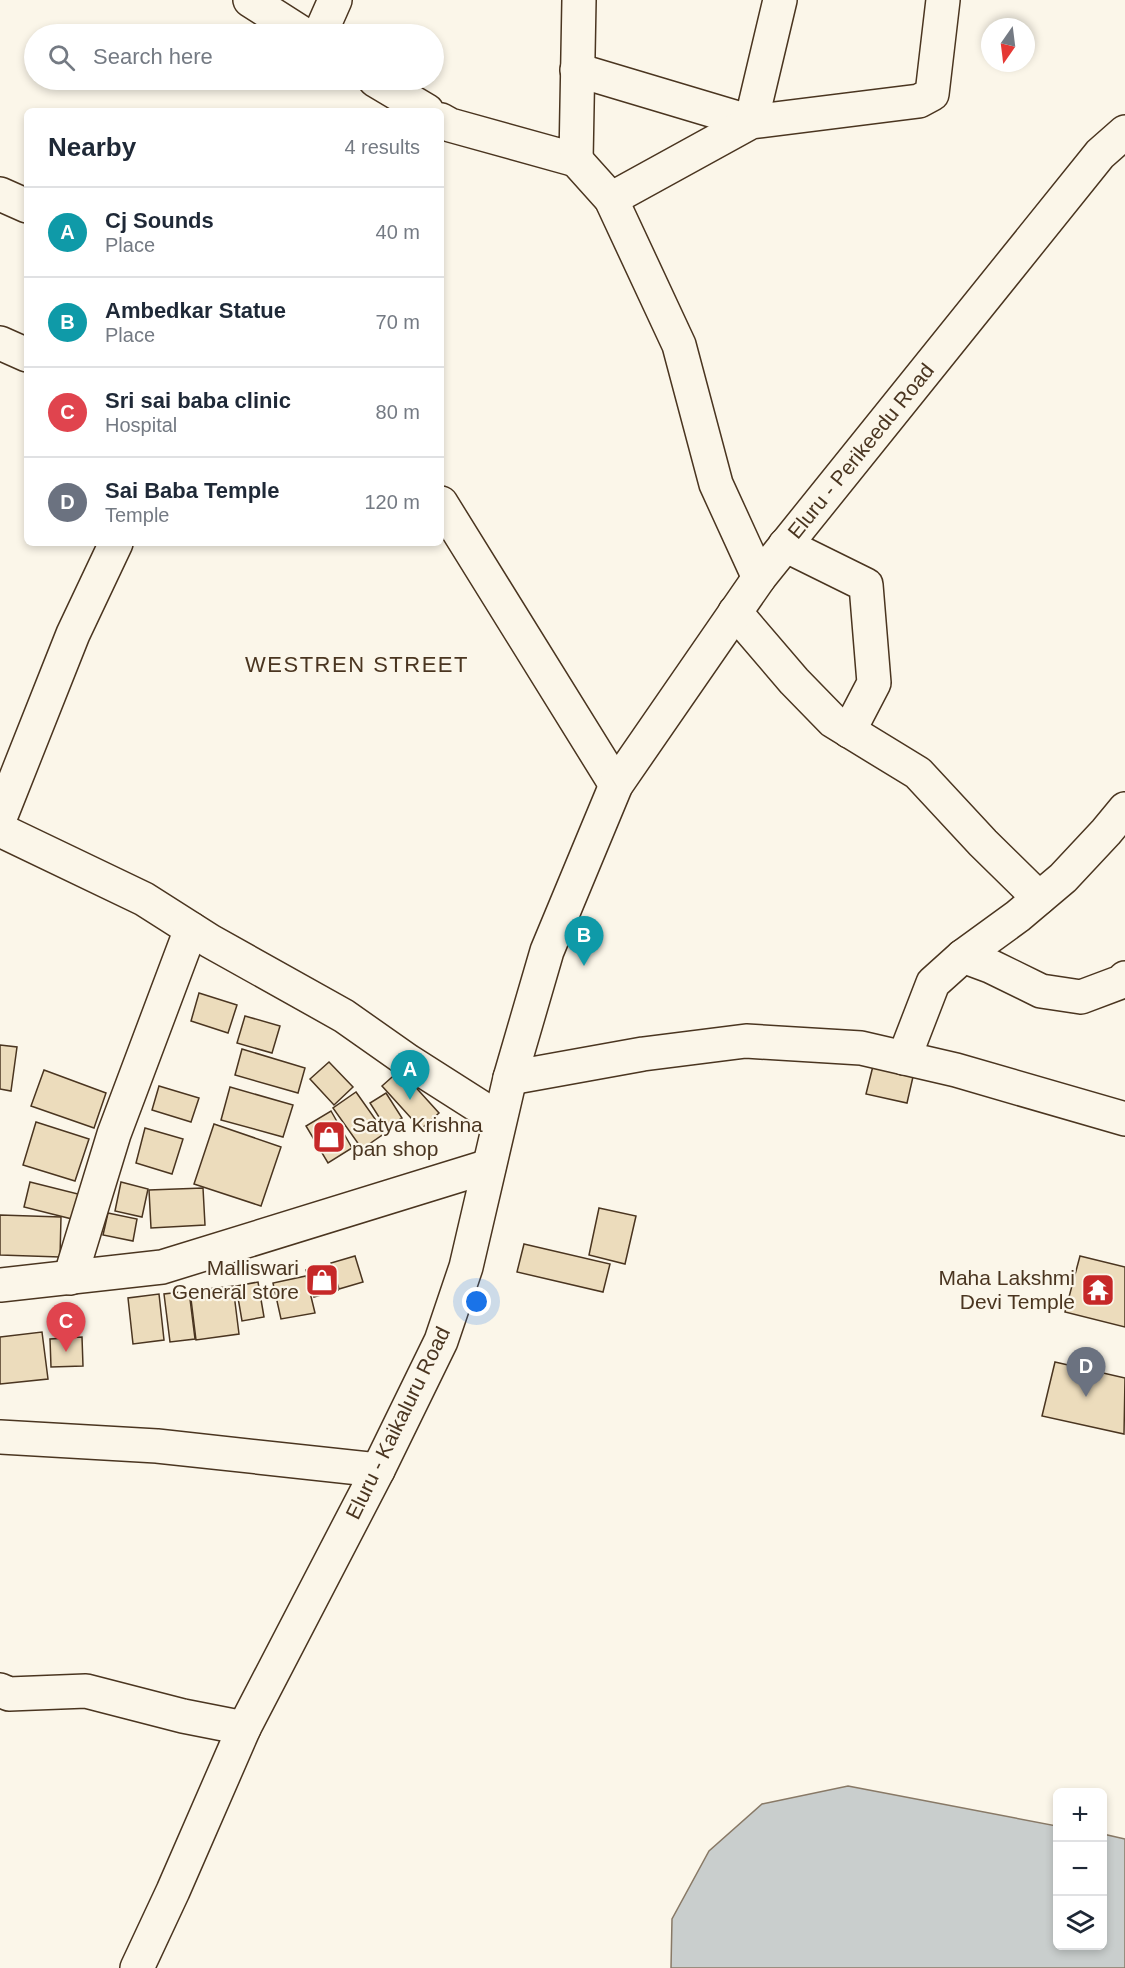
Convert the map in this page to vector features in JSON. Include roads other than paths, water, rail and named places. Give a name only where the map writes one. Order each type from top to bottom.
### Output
[{"type":"street","points":[[250,0],[287,24]]},
{"type":"street","points":[[324,24],[335,0]]},
{"type":"street","points":[[576,160],[579,0]]},
{"type":"street","points":[[751,122],[780,0]]},
{"type":"street","points":[[611,199],[751,122],[919,100],[932,94],[942,0]]},
{"type":"street","points":[[577,70],[751,122]]},
{"type":"street","points":[[392,90],[422,108]]},
{"type":"street","points":[[444,122],[576,160],[611,199],[679,345],[716,484],[759,578]]},
{"type":"street","name":"Eluru - Perikeedu Road","points":[[616,785],[759,578],[1100,154],[1125,132]]},
{"type":"street","points":[[0,194],[24,205]]},
{"type":"street","points":[[0,343],[24,354]]},
{"type":"street","points":[[444,512],[616,785]]},
{"type":"street","points":[[785,545],[866,585],[874,683],[849,731]]},
{"type":"street","points":[[0,818],[73,634],[115,546]]},
{"type":"street","points":[[735,612],[794,681],[833,722],[918,773],[983,843],[1039,898]]},
{"type":"street","name":"Eluru - Kaikaluru Road","points":[[137,1968],[244,1728],[378,1470],[441,1341],[466,1267],[499,1119],[547,951],[616,785]]},
{"type":"street","points":[[904,1058],[933,983],[963,956],[1018,916],[1063,878],[1125,809]]},
{"type":"street","points":[[0,830],[144,899],[191,929],[344,1016],[408,1061],[499,1119]]},
{"type":"street","points":[[70,1278],[114,1134],[191,929]]},
{"type":"street","points":[[963,956],[990,966],[1041,991],[1081,997],[1121,982],[1125,978]]},
{"type":"street","points":[[510,1078],[643,1054],[746,1041],[861,1048],[956,1070],[1125,1119]]},
{"type":"street","points":[[0,1286],[162,1267],[489,1166]]},
{"type":"street","points":[[0,1437],[157,1446],[378,1470]]},
{"type":"street","points":[[0,1690],[9,1694],[86,1691],[183,1716],[244,1728]]},
{"type":"place","name":"Ambedkar Statue","points":[[584,966]]},
{"type":"place","name":"Cj Sounds","points":[[410,1100]]},
{"type":"place","name":"Satya Krishna pan shop","points":[[329,1137]]},
{"type":"place","name":"Malliswari General store","points":[[322,1280]]},
{"type":"place","name":"Maha Lakshmi Devi Temple","points":[[1098,1290]]},
{"type":"place","name":"Sri sai baba clinic","points":[[66,1352]]},
{"type":"place","name":"Sai Baba Temple","points":[[1086,1397]]},
{"type":"district","name":"WESTREN STREET","points":[[357,664]]}]
